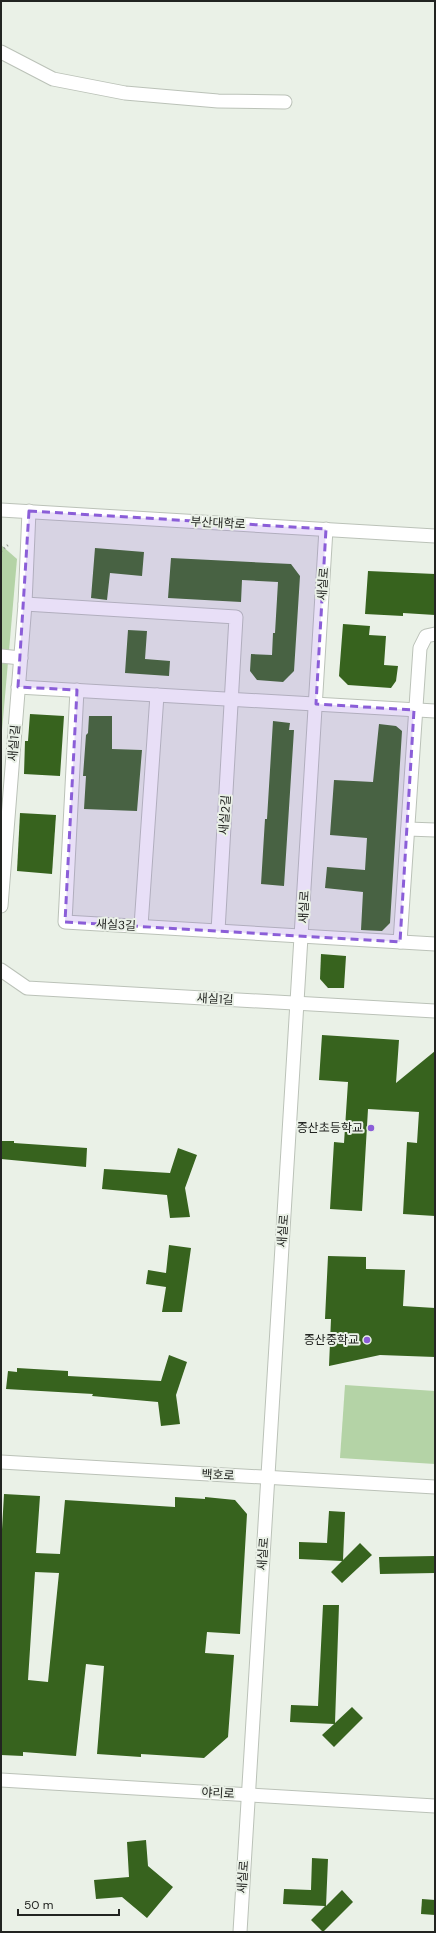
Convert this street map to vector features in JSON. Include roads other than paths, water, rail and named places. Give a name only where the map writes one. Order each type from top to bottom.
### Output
[{"type":"street","points":[[1,52],[54,79],[125,93],[218,102],[285,102]]},
{"type":"street","name":"부산대학로","points":[[1,510],[435,536]]},
{"type":"street","name":"새실1길","points":[[1,906],[25,604],[29,511]]},
{"type":"street","name":"새실로","points":[[240,1932],[326,529]]},
{"type":"street","points":[[25,604],[236,617],[232,699]]},
{"type":"street","points":[[400,942],[414,710],[420,648],[426,636],[435,634]]},
{"type":"street","points":[[1,656],[21,658]]},
{"type":"street","points":[[18,687],[435,711]]},
{"type":"street","name":"새실3길","points":[[77,690],[65,922],[435,944]]},
{"type":"street","points":[[142,926],[157,695]]},
{"type":"street","name":"새실2길","points":[[218,931],[232,699]]},
{"type":"street","points":[[408,829],[435,830]]},
{"type":"street","name":"새실1길","points":[[1,970],[27,988],[435,1011]]},
{"type":"street","name":"백호로","points":[[1,1462],[268,1478],[435,1486]]},
{"type":"street","name":"야리로","points":[[1,1780],[435,1806]]},
{"type":"place","name":"증산초등학교","points":[[371,1128]]},
{"type":"place","name":"증산중학교","points":[[367,1340]]}]
